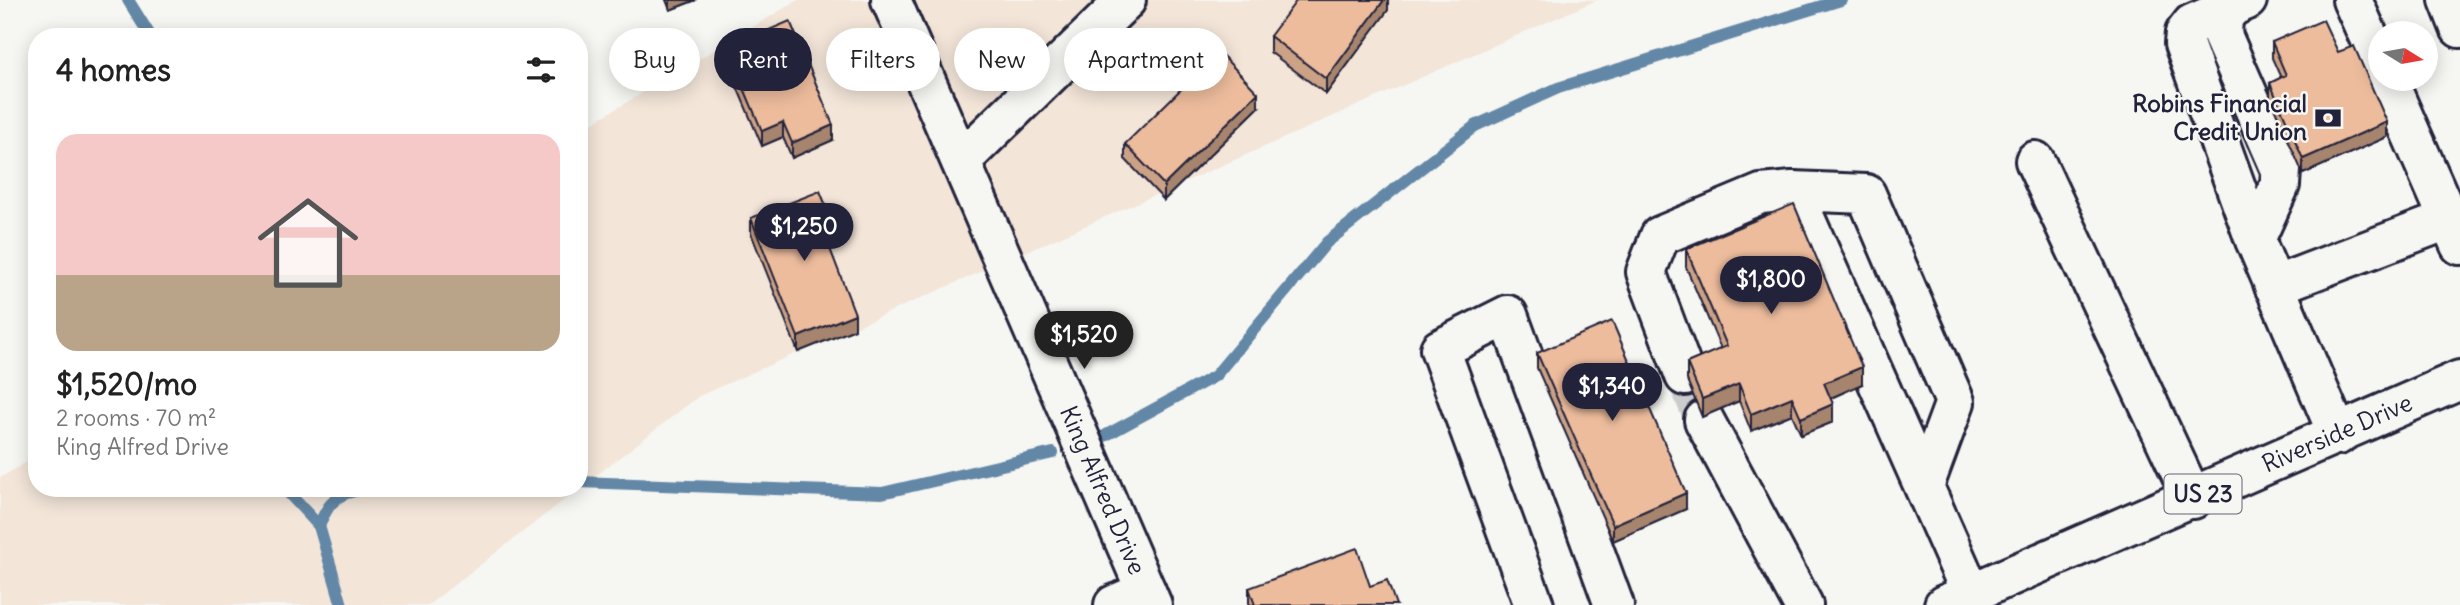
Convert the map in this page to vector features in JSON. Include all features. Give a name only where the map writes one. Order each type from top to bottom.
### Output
[{"type":"street","name":"King Alfred Drive","points":[[891,0],[961,161],[1137,600]]},
{"type":"street","points":[[961,161],[1126,0]]},
{"type":"street","points":[[2353,0],[2368,34]]},
{"type":"street","points":[[2449,0],[2460,28]]},
{"type":"street","points":[[2229,8],[2223,18],[2222,35],[2281,170],[2280,185],[2255,240]]},
{"type":"street","points":[[2229,8],[2188,29],[2185,44],[2255,240],[2338,435]]},
{"type":"street","points":[[2274,286],[2455,232],[2393,91]]},
{"type":"street","points":[[2035,161],[2193,499]]},
{"type":"street","points":[[1793,191],[1924,486],[1957,599]]},
{"type":"street","points":[[1685,376],[1646,272],[1660,236],[1761,194],[1793,191],[1866,194],[1955,402],[1924,486]]},
{"type":"street","points":[[1534,605],[1440,349],[1508,315],[1614,605]]},
{"type":"street","name":"Riverside Drive","points":[[1957,599],[2151,513],[2193,499],[2460,380]]},
{"type":"street","points":[[1704,420],[1803,605]]},
{"type":"shaded area","points":[[798,0],[1597,0],[699,396],[588,482],[588,126],[646,91],[700,91],[700,59],[714,50],[714,91],[812,91],[812,28],[751,28]]},
{"type":"shaded area","points":[[28,461],[28,497],[568,497],[428,605],[0,605],[0,478]]},
{"type":"building","points":[[1297,0],[1384,0],[1326,79],[1270,36]]},
{"type":"building","name":"Robins Financial Credit Union","points":[[2323,20],[2338,52],[2354,46],[2368,78],[2368,91],[2374,91],[2387,122],[2303,159],[2270,83],[2286,75],[2272,42]]},
{"type":"building","points":[[790,21],[793,28],[774,28]]},
{"type":"building","points":[[1228,61],[1258,93],[1164,185],[1125,144],[1179,91],[1228,91]]},
{"type":"building","points":[[812,74],[833,125],[792,143],[783,122],[762,131],[745,91],[812,91]]},
{"type":"building","points":[[820,191],[835,228],[824,233],[855,314],[798,337],[751,218]]},
{"type":"building","points":[[1794,204],[1862,367],[1824,383],[1833,404],[1801,418],[1792,397],[1751,414],[1739,384],[1702,399],[1687,363],[1727,346],[1686,249]]},
{"type":"building","points":[[1612,321],[1686,493],[1613,525],[1537,353]]},
{"type":"building","points":[[1357,548],[1370,586],[1387,580],[1396,605],[1255,605],[1249,588]]},
{"type":"waterway","points":[[128,0],[145,28]]},
{"type":"waterway","points":[[1088,445],[1215,376],[1327,242],[1475,126],[1558,88],[1841,0]]},
{"type":"waterway","points":[[588,482],[882,493],[1053,453]]},
{"type":"waterway","points":[[292,497],[319,526],[342,605]]},
{"type":"waterway","points":[[319,526],[328,507],[339,497]]},
{"type":"tunnel","points":[[1685,376],[1704,420]]},
{"type":"place","name":"Robins Financial Credit Union","points":[[2328,118]]}]
